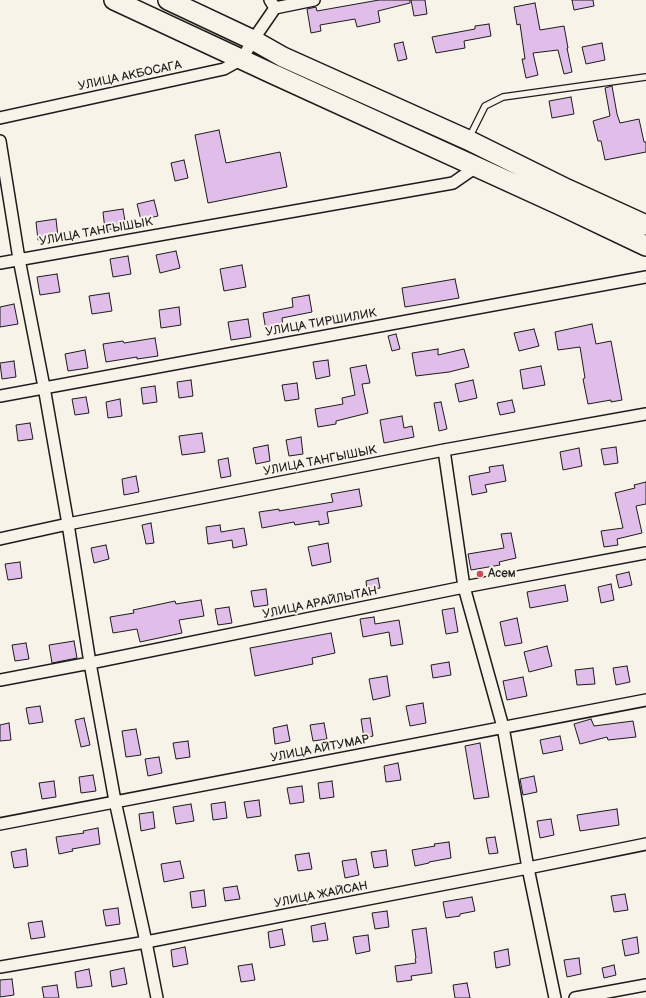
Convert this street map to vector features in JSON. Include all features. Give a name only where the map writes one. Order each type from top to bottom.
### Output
[{"type":"highway","points":[[114,0],[646,246]]},
{"type":"highway","points":[[168,0],[253,40],[283,57],[468,140],[567,189],[646,225]]},
{"type":"street","points":[[242,59],[273,4],[314,0]]},
{"type":"street","name":"УЛИЦА АКБОСАГА","points":[[0,118],[224,69],[242,59]]},
{"type":"street","points":[[0,141],[19,259],[44,387],[90,663],[115,801],[157,998]]},
{"type":"street","name":"УЛИЦА ТАНГЫШЫК","points":[[0,263],[453,183],[476,167]]},
{"type":"street","name":"УЛИЦА ТИРШИЛИК","points":[[0,396],[646,277]]},
{"type":"street","name":"УЛИЦА ТАНГЫШЫК","points":[[0,539],[68,524],[444,450],[646,414]]},
{"type":"street","points":[[444,450],[464,587],[503,727],[528,868],[555,998]]},
{"type":"street","name":"УЛИЦА АРАЙЛЫТАН","points":[[0,680],[464,587],[646,553]]},
{"type":"street","name":"УЛИЦА АЙТУМАР","points":[[0,824],[646,700]]},
{"type":"street","name":"УЛИЦА ЖАЙСАН","points":[[0,967],[146,942],[646,844]]},
{"type":"street","points":[[575,998],[646,985]]},
{"type":"lane","points":[[468,140],[485,106],[503,97],[646,77]]},
{"type":"building","points":[[379,0],[410,0],[410,3],[378,11],[380,22],[357,27],[355,19],[320,25],[321,31],[311,33],[307,9],[316,7],[317,11]]},
{"type":"building","points":[[411,0],[425,0],[427,14],[414,16]]},
{"type":"building","points":[[572,0],[593,0],[594,6],[574,10]]},
{"type":"building","points":[[535,3],[540,30],[564,26],[572,72],[564,74],[558,50],[533,53],[538,75],[526,78],[522,59],[525,59],[520,24],[517,25],[514,7]]},
{"type":"building","points":[[489,24],[491,36],[464,41],[465,48],[436,53],[432,37],[475,29],[475,26]]},
{"type":"building","points":[[403,42],[407,59],[398,61],[394,44]]},
{"type":"building","points":[[602,43],[605,60],[586,64],[582,47]]},
{"type":"building","points":[[612,86],[620,123],[639,119],[644,142],[646,142],[646,152],[605,160],[601,141],[598,141],[593,121],[610,116],[605,88]]},
{"type":"building","points":[[571,97],[574,114],[552,118],[549,101]]},
{"type":"building","points":[[219,130],[226,163],[280,152],[287,187],[208,203],[195,135]]},
{"type":"building","points":[[184,160],[188,178],[175,181],[171,163]]},
{"type":"building","points":[[154,200],[158,216],[141,220],[137,204]]},
{"type":"building","points":[[123,209],[126,227],[105,230],[103,212]]},
{"type":"building","points":[[56,219],[58,237],[38,240],[36,222]]},
{"type":"building","points":[[176,251],[180,268],[160,273],[156,255]]},
{"type":"building","points":[[128,256],[131,274],[113,277],[110,259]]},
{"type":"building","points":[[242,265],[246,287],[224,291],[220,269]]},
{"type":"building","points":[[57,274],[60,292],[40,295],[37,277]]},
{"type":"building","points":[[455,279],[459,298],[405,307],[402,288]]},
{"type":"building","points":[[109,293],[112,311],[92,314],[89,296]]},
{"type":"building","points":[[309,295],[312,312],[282,318],[283,327],[266,330],[263,313],[293,307],[292,298]]},
{"type":"building","points":[[14,304],[18,324],[0,327],[0,307]]},
{"type":"building","points":[[179,307],[181,325],[161,328],[159,310]]},
{"type":"building","points":[[248,319],[251,337],[231,340],[228,322]]},
{"type":"building","points":[[592,324],[596,344],[611,341],[622,400],[611,402],[611,400],[588,404],[583,379],[585,378],[580,347],[558,350],[555,332]]},
{"type":"building","points":[[534,329],[539,346],[519,351],[514,333]]},
{"type":"building","points":[[396,334],[400,349],[392,351],[388,336]]},
{"type":"building","points":[[155,338],[158,356],[137,359],[137,357],[106,362],[103,344],[123,341],[124,343]]},
{"type":"building","points":[[438,349],[438,355],[464,349],[469,367],[449,372],[416,376],[412,353]]},
{"type":"building","points":[[85,350],[88,368],[68,371],[65,354]]},
{"type":"building","points":[[328,360],[330,376],[316,379],[313,362]]},
{"type":"building","points":[[14,361],[16,377],[2,379],[0,363]]},
{"type":"building","points":[[366,365],[370,383],[362,384],[368,413],[336,421],[336,424],[318,427],[315,409],[343,404],[342,398],[355,395],[350,368]]},
{"type":"building","points":[[541,366],[545,385],[523,389],[520,370]]},
{"type":"building","points":[[191,380],[193,396],[179,398],[177,382]]},
{"type":"building","points":[[473,380],[477,398],[459,402],[455,384]]},
{"type":"building","points":[[297,383],[299,399],[285,401],[282,385]]},
{"type":"building","points":[[155,386],[157,402],[143,404],[141,388]]},
{"type":"building","points":[[86,397],[89,413],[75,415],[72,399]]},
{"type":"building","points":[[120,399],[122,416],[108,418],[106,402]]},
{"type":"building","points":[[512,400],[515,412],[500,415],[497,403]]},
{"type":"building","points":[[441,402],[447,429],[439,431],[434,403]]},
{"type":"building","points":[[402,416],[404,428],[412,426],[414,437],[384,443],[380,420]]},
{"type":"building","points":[[30,423],[33,439],[18,441],[16,425]]},
{"type":"building","points":[[202,433],[205,452],[182,455],[179,436]]},
{"type":"building","points":[[301,437],[303,454],[289,456],[286,440]]},
{"type":"building","points":[[268,445],[270,461],[256,464],[253,448]]},
{"type":"building","points":[[616,447],[618,463],[604,465],[601,449]]},
{"type":"building","points":[[579,448],[582,466],[563,470],[560,452]]},
{"type":"building","points":[[228,458],[231,476],[221,478],[218,460]]},
{"type":"building","points":[[503,465],[506,481],[485,485],[487,492],[472,495],[469,476],[490,472],[489,467]]},
{"type":"building","points":[[136,476],[139,492],[124,495],[122,479]]},
{"type":"building","points":[[646,482],[646,504],[636,506],[642,533],[617,539],[618,545],[604,547],[601,531],[623,528],[615,493],[635,488],[634,485]]},
{"type":"building","points":[[359,489],[362,506],[327,512],[329,523],[319,525],[319,521],[295,525],[294,522],[262,528],[259,512],[279,509],[279,511],[333,502],[331,494]]},
{"type":"building","points":[[151,523],[154,543],[146,544],[142,525]]},
{"type":"building","points":[[220,525],[221,532],[244,528],[247,545],[233,548],[232,540],[208,544],[206,527]]},
{"type":"building","points":[[511,533],[516,558],[499,562],[500,565],[471,570],[468,554],[504,548],[501,534]]},
{"type":"building","points":[[328,543],[331,562],[312,566],[308,547]]},
{"type":"building","points":[[106,545],[109,559],[94,563],[91,548]]},
{"type":"building","points":[[20,562],[22,578],[8,580],[5,564]]},
{"type":"building","points":[[629,572],[632,585],[619,588],[616,575]]},
{"type":"building","points":[[378,578],[380,588],[367,590],[366,581]]},
{"type":"building","points":[[611,584],[614,600],[601,603],[598,587]]},
{"type":"building","points":[[565,585],[568,601],[530,608],[527,592]]},
{"type":"building","points":[[266,589],[268,605],[254,607],[251,591]]},
{"type":"building","points":[[201,600],[204,616],[179,620],[182,633],[140,642],[137,629],[113,633],[110,617],[134,613],[133,610],[175,601],[176,604]]},
{"type":"building","points":[[229,607],[232,623],[218,625],[215,609]]},
{"type":"building","points":[[454,608],[458,632],[446,634],[442,610]]},
{"type":"building","points":[[374,617],[375,624],[399,620],[403,644],[391,646],[389,632],[363,637],[360,619]]},
{"type":"building","points":[[517,618],[522,643],[505,646],[500,622]]},
{"type":"building","points":[[331,633],[335,653],[312,658],[313,664],[255,676],[250,648]]},
{"type":"building","points":[[74,641],[77,658],[52,663],[49,645]]},
{"type":"building","points":[[26,643],[29,659],[15,661],[12,645]]},
{"type":"building","points":[[547,646],[552,666],[529,672],[524,652]]},
{"type":"building","points":[[449,662],[451,675],[433,678],[431,665]]},
{"type":"building","points":[[627,666],[630,682],[616,685],[613,668]]},
{"type":"building","points":[[593,668],[595,684],[577,685],[575,670]]},
{"type":"building","points":[[387,676],[390,696],[373,700],[369,679]]},
{"type":"building","points":[[523,677],[527,696],[507,700],[503,681]]},
{"type":"building","points":[[423,703],[426,723],[410,726],[406,706]]},
{"type":"building","points":[[40,706],[43,722],[29,724],[26,708]]},
{"type":"building","points":[[84,718],[90,745],[81,747],[75,720]]},
{"type":"building","points":[[370,718],[373,736],[364,738],[361,719]]},
{"type":"building","points":[[591,719],[594,726],[633,721],[636,737],[608,740],[607,737],[580,744],[574,724]]},
{"type":"building","points":[[9,723],[11,740],[0,741],[0,725]]},
{"type":"building","points":[[324,723],[327,739],[313,741],[310,725]]},
{"type":"building","points":[[287,725],[290,741],[275,744],[273,728]]},
{"type":"building","points":[[136,729],[141,755],[126,757],[122,731]]},
{"type":"building","points":[[560,736],[563,750],[543,754],[540,740]]},
{"type":"building","points":[[188,741],[190,757],[176,759],[173,743]]},
{"type":"building","points":[[480,743],[489,797],[474,799],[465,746]]},
{"type":"building","points":[[159,757],[162,773],[148,776],[145,759]]},
{"type":"building","points":[[398,763],[401,780],[386,782],[384,766]]},
{"type":"building","points":[[93,775],[96,791],[81,793],[79,777]]},
{"type":"building","points":[[534,776],[537,792],[523,795],[520,779]]},
{"type":"building","points":[[54,781],[56,797],[42,799],[39,783]]},
{"type":"building","points":[[332,781],[334,797],[320,799],[318,783]]},
{"type":"building","points":[[302,786],[304,802],[290,804],[287,788]]},
{"type":"building","points":[[259,800],[261,816],[247,818],[244,802]]},
{"type":"building","points":[[225,802],[227,818],[213,820],[211,804]]},
{"type":"building","points":[[191,804],[194,821],[176,824],[173,807]]},
{"type":"building","points":[[617,809],[619,825],[580,831],[577,815]]},
{"type":"building","points":[[153,812],[155,828],[141,831],[139,814]]},
{"type":"building","points":[[551,819],[554,835],[540,838],[537,821]]},
{"type":"building","points":[[98,828],[100,844],[72,849],[73,851],[59,854],[56,837],[84,833],[83,831]]},
{"type":"building","points":[[495,837],[498,853],[489,854],[486,838]]},
{"type":"building","points":[[449,842],[451,858],[415,866],[412,850],[435,846],[434,844]]},
{"type":"building","points":[[26,849],[28,866],[14,868],[11,852]]},
{"type":"building","points":[[386,850],[388,866],[374,868],[371,852]]},
{"type":"building","points":[[309,853],[312,869],[298,871],[295,855]]},
{"type":"building","points":[[356,859],[359,875],[345,878],[342,861]]},
{"type":"building","points":[[180,861],[184,878],[164,882],[161,864]]},
{"type":"building","points":[[237,886],[240,899],[225,901],[223,888]]},
{"type":"building","points":[[204,890],[206,906],[192,908],[190,892]]},
{"type":"building","points":[[625,894],[628,910],[614,912],[611,896]]},
{"type":"building","points":[[472,897],[475,911],[460,914],[460,916],[446,918],[443,902]]},
{"type":"building","points":[[118,908],[120,924],[106,926],[103,910]]},
{"type":"building","points":[[387,911],[389,927],[375,929],[372,913]]},
{"type":"building","points":[[42,921],[45,937],[31,939],[28,923]]},
{"type":"building","points":[[325,923],[328,940],[313,942],[311,926]]},
{"type":"building","points":[[426,928],[432,973],[411,976],[412,980],[397,982],[395,966],[416,963],[412,930]]},
{"type":"building","points":[[282,929],[285,945],[270,948],[268,932]]},
{"type":"building","points":[[368,935],[370,951],[356,954],[353,937]]},
{"type":"building","points":[[637,937],[639,953],[625,956],[622,940]]},
{"type":"building","points":[[185,947],[188,964],[173,967],[171,950]]},
{"type":"building","points":[[508,949],[510,965],[496,968],[494,952]]},
{"type":"building","points":[[579,958],[581,974],[567,977],[564,960]]},
{"type":"building","points":[[252,964],[255,980],[241,982],[238,966]]},
{"type":"building","points":[[614,965],[616,975],[604,978],[602,968]]},
{"type":"building","points":[[124,968],[127,984],[112,987],[110,971]]},
{"type":"building","points":[[89,969],[92,986],[77,988],[75,972]]},
{"type":"building","points":[[12,979],[14,995],[0,997],[0,980]]},
{"type":"building","points":[[467,983],[470,998],[455,998],[453,985]]},
{"type":"building","points":[[57,985],[59,998],[44,998],[42,987]]},
{"type":"place","name":"Асем","points":[[480,574]]}]
